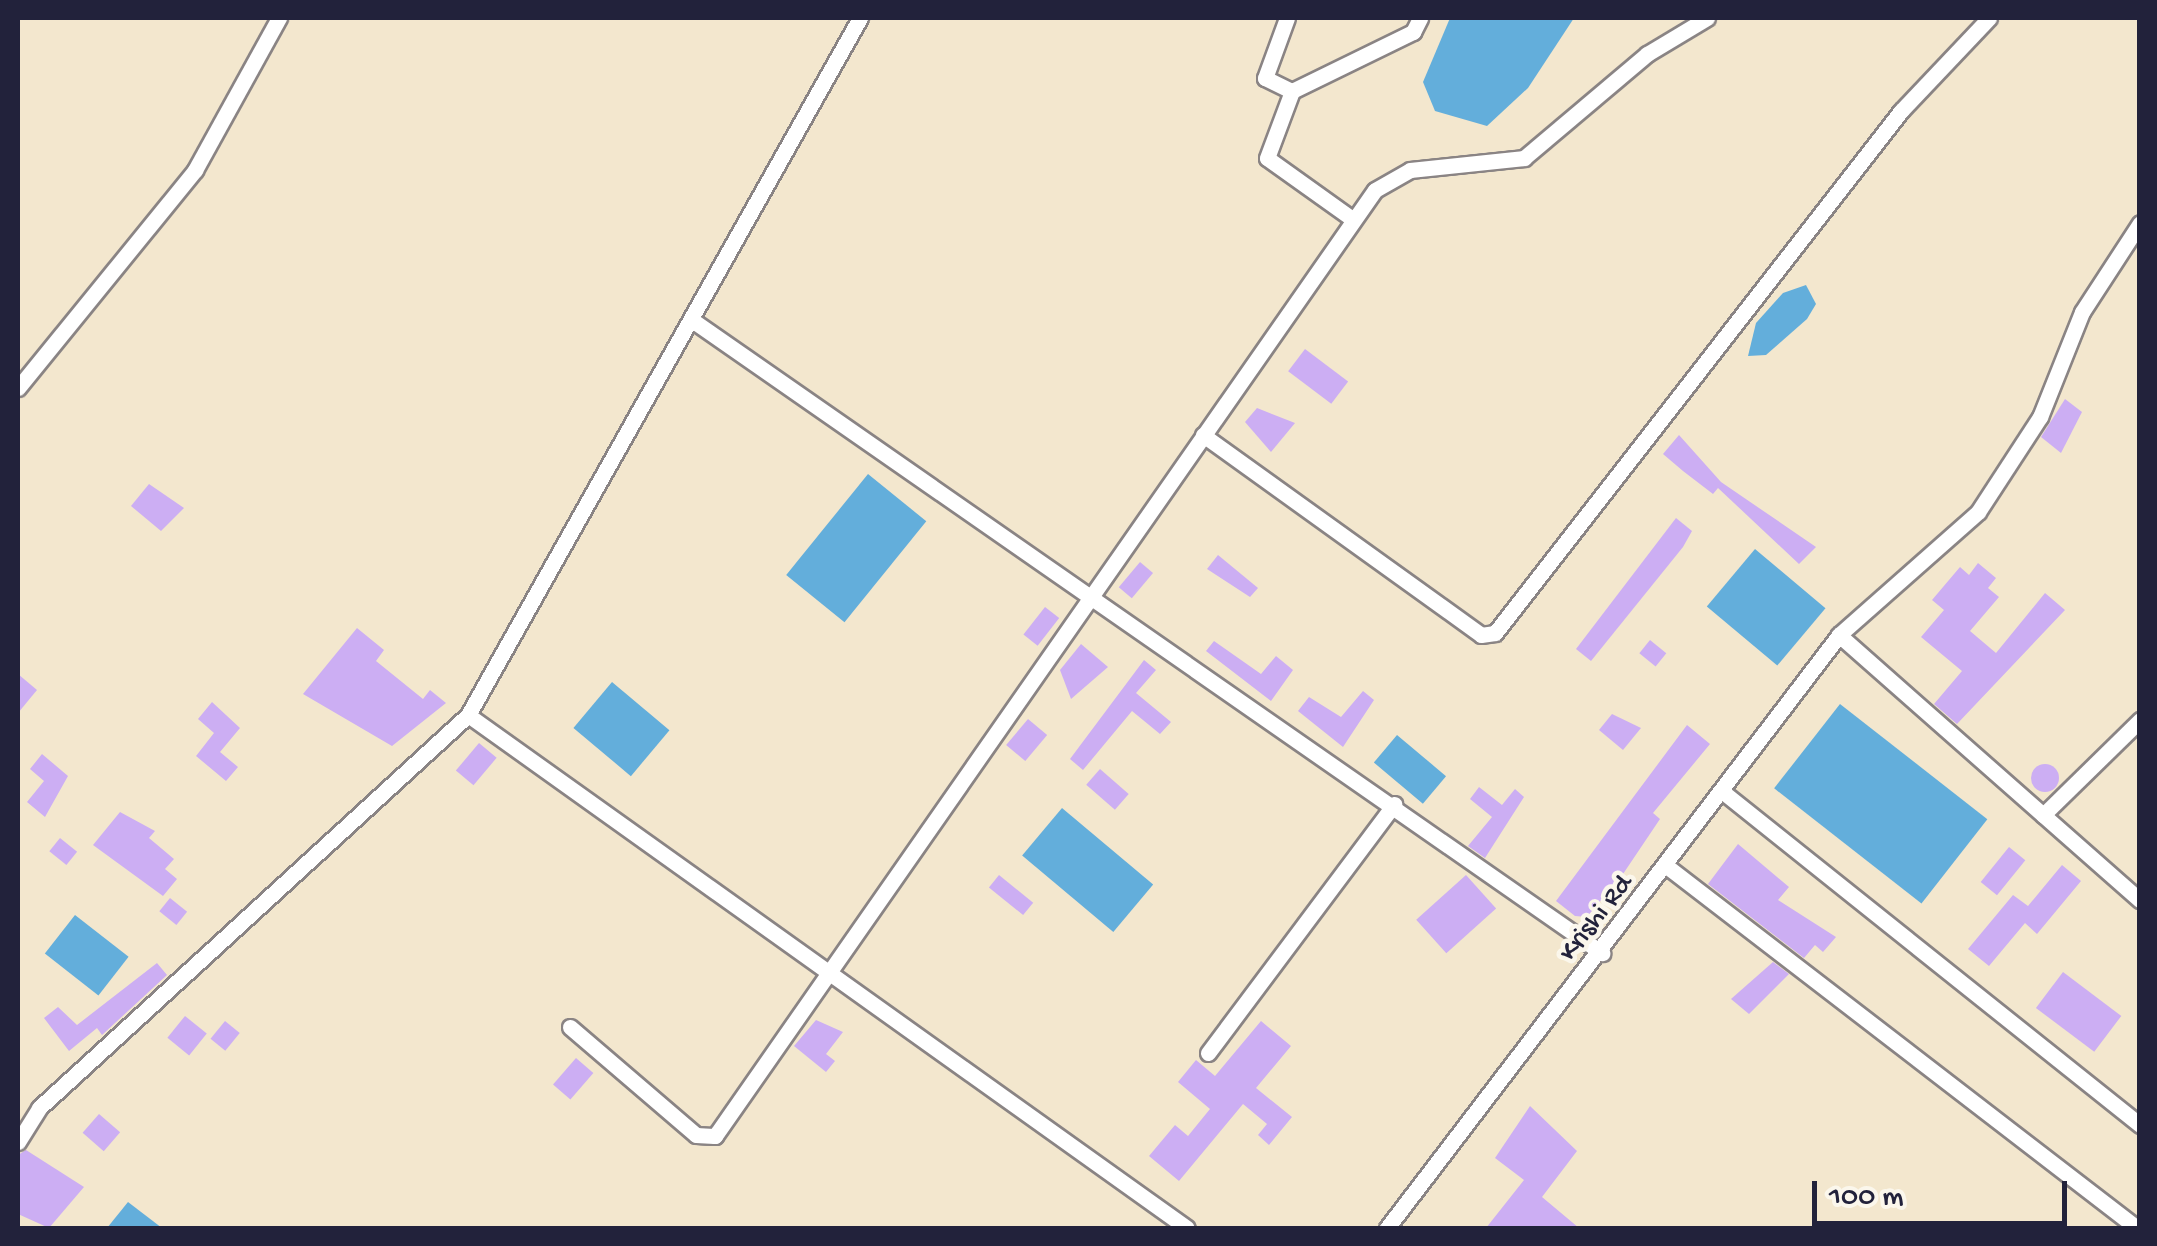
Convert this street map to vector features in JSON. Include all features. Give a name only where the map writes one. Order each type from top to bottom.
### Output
[{"type":"street","points":[[18,388],[195,170],[279,18]]},
{"type":"street","points":[[18,1142],[39,1108],[468,715],[860,18]]},
{"type":"street","points":[[1287,18],[1265,78],[1292,91]]},
{"type":"street","points":[[1350,218],[1267,158],[1292,91],[1413,32],[1420,18]]},
{"type":"street","points":[[570,1027],[708,1138],[1092,597],[1350,218],[1395,175],[1524,158],[1647,54],[1707,18]]},
{"type":"street","points":[[1203,435],[1481,635],[1496,633],[1901,111],[1990,18]]},
{"type":"street","name":"Krishi Rd","points":[[1387,1228],[1669,868],[1839,635],[1978,512],[2040,418],[2082,312],[2140,223]]},
{"type":"street","points":[[692,320],[1394,804],[1602,953]]},
{"type":"street","points":[[1839,635],[2140,900]]},
{"type":"street","points":[[468,715],[831,968],[1187,1228]]},
{"type":"street","points":[[2043,815],[2140,720]]},
{"type":"street","points":[[1724,792],[2136,1116]]},
{"type":"street","points":[[1208,1053],[1394,804]]},
{"type":"street","points":[[1669,868],[2137,1228]]},
{"type":"water","points":[[1450,18],[1574,18],[1528,88],[1487,126],[1435,111],[1423,82]]},
{"type":"water","points":[[1806,285],[1816,304],[1807,319],[1766,355],[1748,356],[1756,323],[1783,293]]},
{"type":"water","points":[[868,474],[926,521],[844,622],[786,575]]},
{"type":"water","points":[[1755,549],[1825,608],[1777,666],[1707,606]]},
{"type":"water","points":[[612,682],[669,730],[631,776],[573,728]]},
{"type":"water","points":[[1840,704],[1987,819],[1921,903],[1774,788]]},
{"type":"water","points":[[1397,735],[1446,776],[1423,804],[1374,763]]},
{"type":"water","points":[[1062,808],[1153,884],[1113,932],[1022,855]]},
{"type":"water","points":[[75,915],[129,957],[98,995],[45,954]]},
{"type":"water","points":[[128,1202],[162,1228],[107,1228]]},
{"type":"building","points":[[1305,349],[1348,381],[1331,404],[1288,371]]},
{"type":"building","points":[[2065,399],[2082,412],[2061,453],[2041,437]]},
{"type":"building","points":[[1257,408],[1295,423],[1271,452],[1245,422]]},
{"type":"building","points":[[1679,435],[1721,482],[1816,547],[1799,564],[1718,488],[1713,494],[1683,471],[1663,454]]},
{"type":"building","points":[[149,484],[184,508],[161,531],[131,506]]},
{"type":"building","points":[[1676,518],[1692,531],[1683,547],[1591,661],[1576,649]]},
{"type":"building","points":[[1218,555],[1258,588],[1250,597],[1207,569]]},
{"type":"building","points":[[1140,562],[1153,573],[1132,598],[1119,587]]},
{"type":"building","points":[[1978,563],[1996,578],[1988,588],[1999,597],[1970,631],[1996,653],[2045,593],[2065,610],[1957,724],[1934,704],[1962,671],[1921,637],[1944,610],[1932,600],[1960,567],[1969,575]]},
{"type":"building","points":[[1045,607],[1059,618],[1038,646],[1023,635]]},
{"type":"building","points":[[357,628],[384,650],[376,661],[423,699],[430,690],[446,703],[392,746],[303,694]]},
{"type":"building","points":[[1650,640],[1666,653],[1656,666],[1639,653]]},
{"type":"building","points":[[1214,641],[1261,674],[1276,656],[1293,670],[1271,701],[1206,651]]},
{"type":"building","points":[[1081,644],[1108,667],[1071,699],[1060,670]]},
{"type":"building","points":[[1144,660],[1156,670],[1136,693],[1171,722],[1160,734],[1132,711],[1083,770],[1070,759]]},
{"type":"building","points":[[18,674],[37,690],[18,713]]},
{"type":"building","points":[[1363,691],[1374,700],[1343,747],[1298,711],[1309,697],[1341,717]]},
{"type":"building","points":[[212,702],[240,728],[220,752],[238,767],[226,781],[196,756],[214,733],[198,719]]},
{"type":"building","points":[[1612,714],[1641,728],[1623,750],[1599,730]]},
{"type":"building","points":[[1028,719],[1047,735],[1025,761],[1006,745]]},
{"type":"building","points":[[1687,725],[1710,744],[1653,813],[1660,819],[1623,874],[1587,917],[1575,916],[1556,901]]},
{"type":"building","points":[[479,743],[497,758],[473,785],[456,771]]},
{"type":"building","points":[[42,754],[68,776],[45,817],[27,802],[44,781],[30,769]]},
{"type":"building","points":[[2045,764],[2055,768],[2059,778],[2055,788],[2045,792],[2035,788],[2031,778],[2035,768]]},
{"type":"building","points":[[1100,769],[1129,794],[1115,810],[1086,785]]},
{"type":"building","points":[[1479,787],[1502,805],[1515,789],[1524,797],[1485,858],[1468,846],[1492,817],[1470,799]]},
{"type":"building","points":[[120,812],[155,831],[149,838],[174,859],[165,869],[177,879],[163,896],[93,845]]},
{"type":"building","points":[[60,838],[77,852],[66,865],[49,851]]},
{"type":"building","points":[[1738,844],[1789,887],[1778,900],[1836,937],[1823,952],[1815,945],[1804,958],[1708,884]]},
{"type":"building","points":[[2009,847],[2025,860],[1997,895],[1981,882]]},
{"type":"building","points":[[2062,865],[2081,881],[2037,934],[2025,923],[1989,966],[1968,949],[2013,895],[2028,906]]},
{"type":"building","points":[[999,875],[1033,903],[1023,915],[989,887]]},
{"type":"building","points":[[1466,875],[1496,908],[1446,953],[1416,920]]},
{"type":"building","points":[[170,898],[187,912],[176,925],[159,911]]},
{"type":"building","points":[[1773,962],[1789,974],[1749,1014],[1731,999]]},
{"type":"building","points":[[157,963],[167,975],[102,1035],[97,1028],[69,1051],[44,1018],[58,1007],[77,1025]]},
{"type":"building","points":[[2063,972],[2121,1016],[2094,1052],[2036,1008]]},
{"type":"building","points":[[185,1016],[207,1034],[189,1055],[167,1038]]},
{"type":"building","points":[[816,1020],[843,1032],[826,1054],[835,1061],[826,1072],[794,1046]]},
{"type":"building","points":[[225,1021],[240,1033],[225,1051],[211,1039]]},
{"type":"building","points":[[1261,1021],[1291,1046],[1256,1088],[1292,1117],[1269,1145],[1258,1135],[1267,1124],[1243,1104],[1179,1181],[1149,1156],[1175,1125],[1188,1136],[1210,1109],[1178,1082],[1196,1060],[1215,1076]]},
{"type":"building","points":[[576,1058],[593,1073],[570,1100],[553,1084]]},
{"type":"building","points":[[1530,1106],[1577,1151],[1542,1197],[1579,1228],[1486,1228],[1524,1180],[1495,1158]]},
{"type":"building","points":[[99,1114],[120,1132],[104,1151],[83,1133]]},
{"type":"building","points":[[26,1150],[84,1187],[49,1228],[18,1214],[18,1155]]}]
